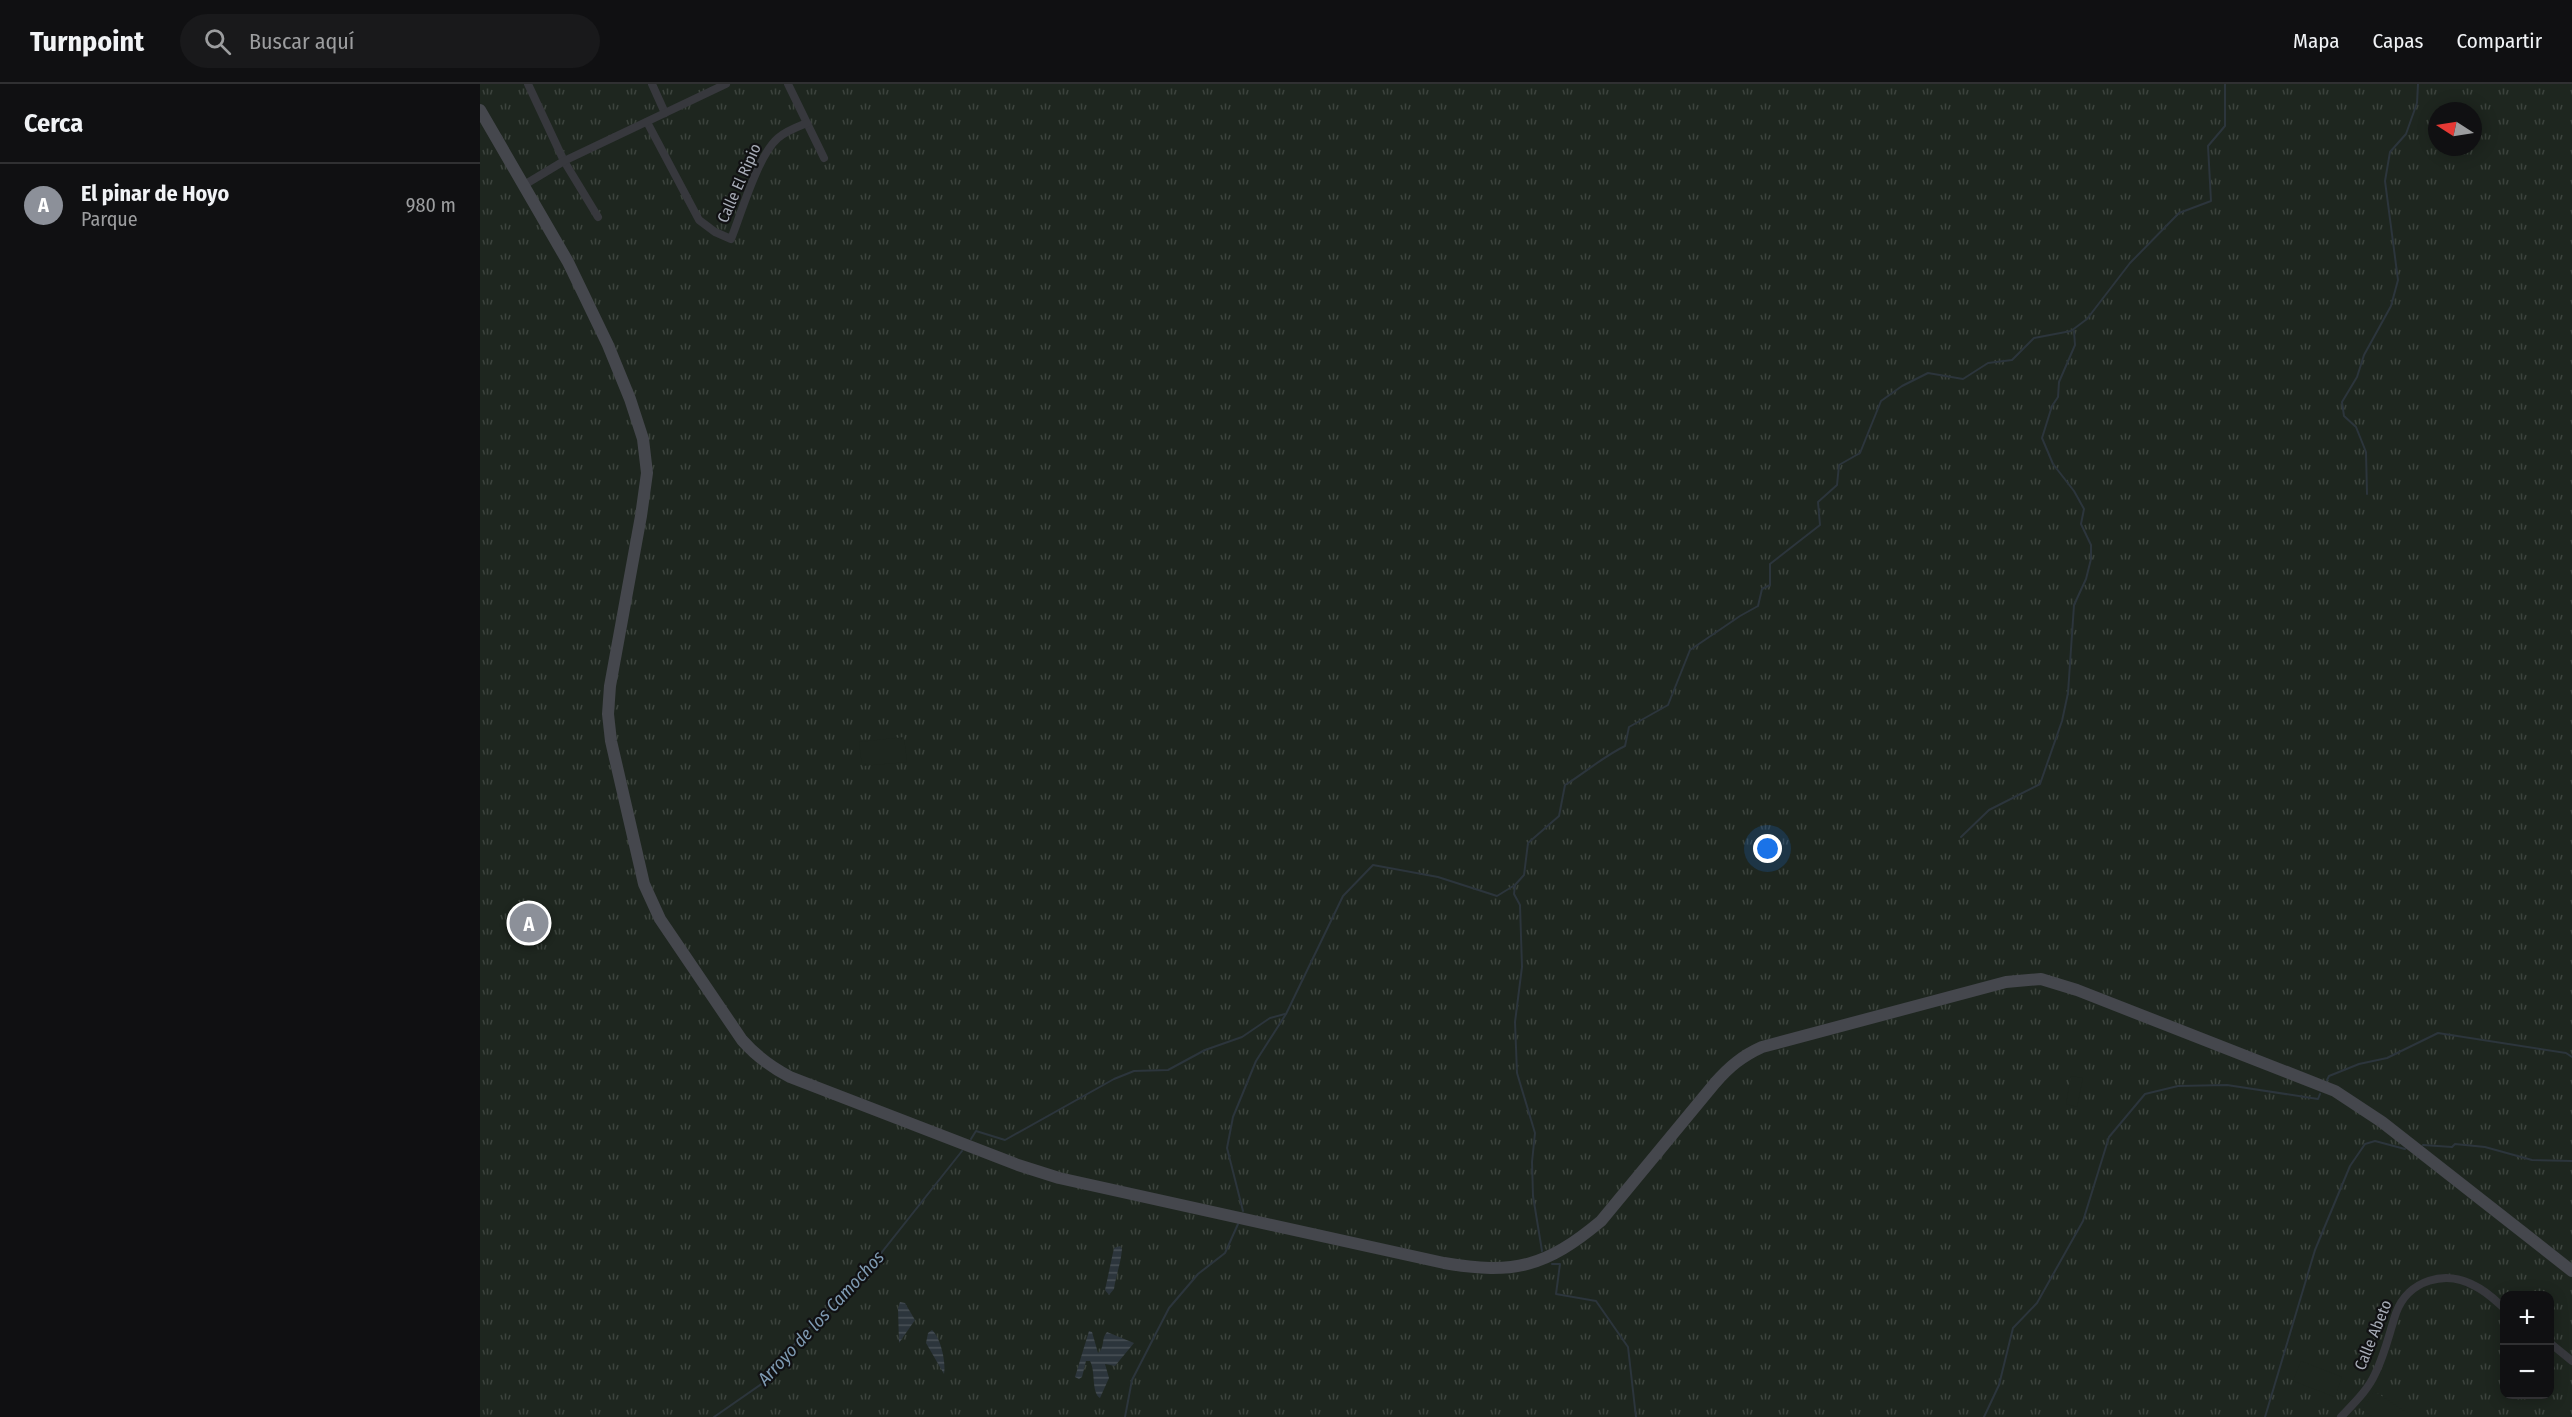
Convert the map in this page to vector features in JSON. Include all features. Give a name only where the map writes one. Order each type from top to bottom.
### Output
[{"type":"main road","points":[[480,110],[568,262],[608,345],[643,439],[646,473],[642,506],[610,686],[608,714],[611,741],[644,884],[660,919],[742,1040],[773,1068],[988,1154],[1059,1178],[1444,1263],[1493,1270],[1513,1268],[1547,1258],[1588,1232],[1619,1200],[1715,1083],[1732,1064],[1746,1054],[1761,1047],[2006,982],[2041,979],[2078,990],[2335,1091],[2382,1122],[2572,1271]]},
{"type":"street","points":[[528,84],[564,161],[598,216]]},
{"type":"street","points":[[652,84],[665,113]]},
{"type":"street","points":[[524,185],[564,161],[726,84]]},
{"type":"street","points":[[788,84],[824,158]]},
{"type":"street","name":"Calle El Ripio","points":[[647,122],[699,220],[715,232],[731,239],[758,171],[774,142],[780,136],[807,123]]},
{"type":"street","name":"Calle Abeto","points":[[2341,1417],[2374,1376],[2385,1350],[2396,1312],[2410,1292],[2419,1285],[2441,1277],[2467,1281],[2500,1304]]},
{"type":"street","points":[[2552,1345],[2572,1361]]},
{"type":"green space","points":[[480,84],[2572,84],[2572,1417],[480,1417]]},
{"type":"green space","points":[[904,737],[907,762],[862,766],[859,742]]},
{"type":"green space","points":[[2071,1076],[2083,1078],[2077,1107],[2066,1104]]},
{"type":"green space","points":[[2301,1361],[2342,1377],[2335,1397],[2293,1381]]},
{"type":"green space","points":[[2374,1391],[2412,1417],[2373,1417],[2362,1410]]},
{"type":"shaded area","points":[[1120,1246],[1122,1249],[1114,1289],[1109,1295],[1105,1290],[1114,1248]]},
{"type":"shaded area","points":[[900,1302],[905,1303],[915,1320],[899,1343],[898,1308]]},
{"type":"shaded area","points":[[932,1330],[942,1351],[944,1374],[926,1343],[928,1333]]},
{"type":"shaded area","points":[[1089,1331],[1092,1332],[1098,1353],[1107,1332],[1134,1343],[1115,1366],[1105,1364],[1109,1378],[1100,1398],[1095,1391],[1090,1361],[1086,1361],[1082,1377],[1079,1379],[1075,1377]]},
{"type":"waterway","points":[[1542,1251],[1533,1196],[1532,1162],[1535,1133],[1517,1073],[1515,1022],[1522,967],[1520,905],[1514,894],[1515,885],[1524,875],[1528,843],[1559,816],[1565,785],[1625,746],[1629,727],[1668,705],[1690,650],[1758,606],[1762,589],[1770,585],[1770,564],[1820,525],[1818,502],[1837,485],[1839,465],[1860,453],[1881,401],[1902,386],[1928,373],[1963,379],[1988,363],[2012,360],[2034,338],[2071,331],[2087,319],[2130,263],[2179,213],[2211,201],[2208,146],[2225,126],[2225,84]]},
{"type":"waterway","points":[[2367,494],[2366,452],[2356,427],[2344,416],[2342,402],[2357,377],[2364,355],[2391,306],[2398,280],[2385,181],[2390,152],[2406,134],[2417,103],[2418,84]]},
{"type":"waterway","points":[[1961,837],[1989,810],[2040,784],[2062,721],[2068,693],[2074,605],[2086,579],[2091,559],[2091,545],[2081,524],[2084,509],[2074,491],[2053,464],[2042,438],[2052,406],[2058,397],[2059,382],[2075,345],[2074,331]]},
{"type":"waterway","name":"Arroyo de los Camochos","points":[[1243,1211],[1227,1148],[1233,1117],[1256,1061],[1286,1014],[1343,896],[1373,865],[1438,877],[1497,896],[1515,885]]},
{"type":"waterway","name":"Arroyo de los Camochos","points":[[971,1139],[976,1131],[1005,1140],[1114,1079],[1134,1071],[1168,1070],[1205,1050],[1242,1037],[1270,1018],[1285,1014]]},
{"type":"waterway","points":[[2327,1080],[2329,1076],[2359,1064],[2387,1058],[2438,1033],[2566,1053],[2572,1057]]},
{"type":"waterway","points":[[1984,1417],[1999,1385],[2013,1328],[2037,1303],[2083,1221],[2109,1137],[2145,1094],[2178,1086],[2227,1085],[2318,1099],[2320,1094]]},
{"type":"waterway","points":[[2265,1417],[2315,1250],[2350,1166],[2365,1144],[2375,1141],[2405,1149]]},
{"type":"waterway","points":[[2423,1145],[2452,1147],[2455,1144],[2485,1147],[2532,1160],[2572,1161]]},
{"type":"waterway","name":"Arroyo de los Camochos","points":[[714,1417],[770,1378],[778,1364],[806,1331],[863,1276],[962,1151]]},
{"type":"waterway","name":"Arroyo de los Camochos","points":[[1125,1417],[1132,1380],[1169,1308],[1198,1274],[1225,1253],[1238,1224]]},
{"type":"waterway","points":[[1552,1264],[1560,1264],[1556,1294],[1596,1301],[1628,1347],[1636,1417]]},
{"type":"place","name":"El pinar de Hoyo","points":[[529,923]]}]
